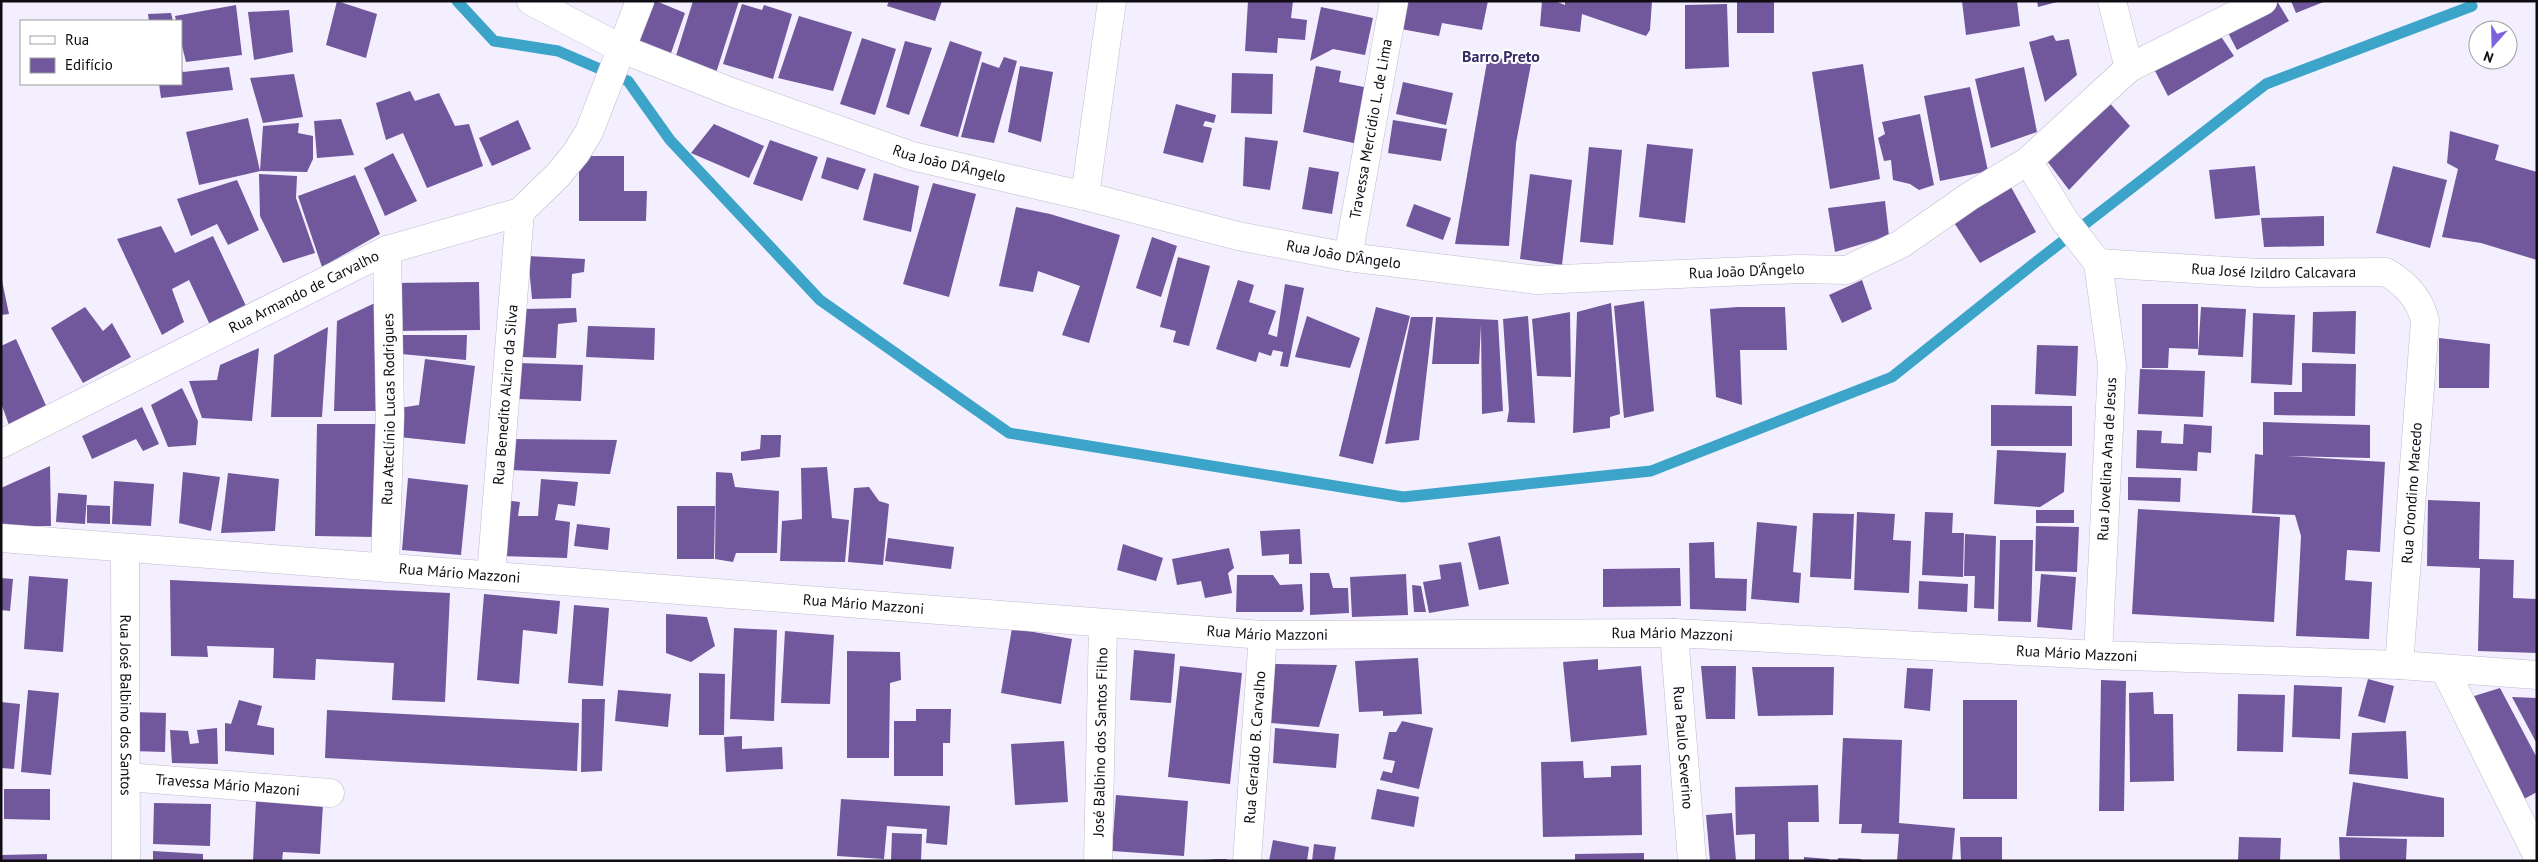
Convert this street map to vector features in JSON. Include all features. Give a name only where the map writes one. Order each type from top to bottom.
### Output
[{"type":"street","name":"Rua João D'Ângelo","points":[[531,1],[620,55],[912,156],[1085,196],[1238,236],[1348,257],[1537,280],[1799,269],[1847,270],[1901,244],[1970,196],[2028,161],[2129,68],[2264,1]]},
{"type":"street","name":"Rua Armando de Carvalho","points":[[1,444],[387,250],[520,212],[558,175],[576,153],[589,132],[640,1]]},
{"type":"street","points":[[1085,196],[1112,1]]},
{"type":"street","name":"Travessa Mercídio L. de Lima","points":[[1348,257],[1394,1]]},
{"type":"street","points":[[2112,1],[2129,68]]},
{"type":"street","points":[[2028,161],[2064,221],[2098,263]]},
{"type":"street","name":"Rua Benedito Alziro da Silva","points":[[491,575],[520,212]]},
{"type":"street","name":"Rua Ateclínio Lucas Rodrigues","points":[[385,568],[390,416],[387,250]]},
{"type":"street","name":"Rua José Izildro Calcavara","points":[[2098,263],[2259,273],[2386,272],[2403,282],[2422,308],[2425,321]]},
{"type":"street","name":"Rua Jovelina Ana de Jesus","points":[[2098,263],[2112,365],[2098,655]]},
{"type":"street","name":"Rua Orondino Macedo","points":[[2399,666],[2425,321]]},
{"type":"street","name":"Rua Mário Mazzoni","points":[[1,538],[124,549],[491,575],[1264,635],[1674,633],[2098,655],[2399,666],[2537,674]]},
{"type":"street","name":"Rua José Balbino dos Santos","points":[[124,549],[127,777],[126,861]]},
{"type":"street","name":"José Balbino dos Santos Filho","points":[[1098,861],[1103,624]]},
{"type":"street","name":"Rua Paulo Severino","points":[[1674,633],[1692,861]]},
{"type":"street","name":"Rua Geraldo B. Carvalho","points":[[1247,861],[1264,635]]},
{"type":"street","points":[[2445,670],[2537,855]]},
{"type":"street","name":"Travessa Mário Mazoni","points":[[127,777],[330,793]]},
{"type":"building","points":[[337,1],[377,14],[366,58],[326,45]]},
{"type":"building","points":[[649,1],[656,1],[685,13],[670,56],[634,42]]},
{"type":"building","points":[[693,1],[739,1],[716,73],[675,59]]},
{"type":"building","points":[[889,1],[942,1],[935,21],[887,6]]},
{"type":"building","points":[[1248,1],[1293,1],[1291,18],[1307,20],[1305,40],[1278,38],[1277,53],[1245,51]]},
{"type":"building","points":[[1406,1],[1488,1],[1482,30],[1442,23],[1439,36],[1401,29]]},
{"type":"building","points":[[1542,1],[1555,1],[1565,5],[1565,1],[1652,1],[1650,30],[1646,36],[1582,14],[1580,32],[1540,26]]},
{"type":"building","points":[[1737,1],[1774,1],[1774,33],[1737,33]]},
{"type":"building","points":[[1962,1],[2017,1],[2020,26],[1966,35]]},
{"type":"building","points":[[2037,1],[2057,1],[2057,2],[2038,7]]},
{"type":"building","points":[[2277,1],[2289,21],[2237,50],[2226,29]]},
{"type":"building","points":[[2291,1],[2326,1],[2296,13]]},
{"type":"building","points":[[742,4],[762,10],[764,5],[792,14],[773,79],[723,64]]},
{"type":"building","points":[[1727,4],[1729,67],[1685,69],[1685,5]]},
{"type":"building","points":[[236,5],[242,55],[186,62],[182,46],[182,20],[176,20],[175,16]]},
{"type":"building","points":[[1321,7],[1373,18],[1365,55],[1333,49],[1310,61]]},
{"type":"building","points":[[289,10],[293,52],[254,60],[248,12]]},
{"type":"building","points":[[171,13],[173,20],[149,20],[148,14]]},
{"type":"building","points":[[799,16],[852,32],[833,91],[778,78]]},
{"type":"building","points":[[2218,32],[2234,56],[2168,96],[2154,69]]},
{"type":"building","points":[[2053,35],[2056,41],[2069,39],[2077,75],[2045,102],[2029,42]]},
{"type":"building","points":[[862,38],[896,49],[875,115],[840,104]]},
{"type":"building","points":[[905,41],[932,48],[909,115],[886,107]]},
{"type":"building","points":[[950,41],[982,52],[958,137],[920,126]]},
{"type":"building","points":[[1488,56],[1531,64],[1516,143],[1509,246],[1455,244]]},
{"type":"building","points":[[1004,57],[1017,61],[994,143],[961,137],[982,62],[999,68]]},
{"type":"building","points":[[1863,64],[1880,179],[1830,189],[1812,72]]},
{"type":"building","points":[[1020,66],[1053,72],[1041,142],[1008,132]]},
{"type":"building","points":[[1316,66],[1341,71],[1339,82],[1369,88],[1358,144],[1303,132]]},
{"type":"building","points":[[229,67],[233,90],[161,98],[159,85],[182,85],[182,70],[183,72]]},
{"type":"building","points":[[2024,67],[2037,132],[1991,148],[1975,79]]},
{"type":"building","points":[[1232,73],[1273,74],[1272,114],[1231,113]]},
{"type":"building","points":[[294,74],[303,117],[263,123],[250,78]]},
{"type":"building","points":[[1403,82],[1453,93],[1446,125],[1396,114]]},
{"type":"building","points":[[1970,87],[1988,171],[1940,181],[1924,96]]},
{"type":"building","points":[[410,91],[415,101],[439,93],[455,126],[469,124],[483,166],[427,188],[403,133],[386,140],[376,103]]},
{"type":"building","points":[[2108,101],[2130,126],[2069,190],[2047,161]]},
{"type":"building","points":[[1176,104],[1216,115],[1214,123],[1205,121],[1203,126],[1212,128],[1203,163],[1163,153]]},
{"type":"building","points":[[1920,114],[1934,185],[1919,190],[1910,184],[1893,180],[1891,160],[1884,161],[1878,138],[1885,134],[1882,122]]},
{"type":"building","points":[[248,118],[260,171],[199,185],[186,132]]},
{"type":"building","points":[[341,119],[354,155],[317,158],[314,121]]},
{"type":"building","points":[[518,120],[531,149],[492,166],[479,138]]},
{"type":"building","points":[[1393,120],[1447,129],[1441,161],[1388,153]]},
{"type":"building","points":[[299,123],[298,133],[313,136],[313,159],[307,172],[260,171],[263,126]]},
{"type":"building","points":[[714,124],[764,146],[749,178],[691,153]]},
{"type":"building","points":[[2450,131],[2499,145],[2495,160],[2537,172],[2537,260],[2481,243],[2442,237],[2458,169],[2447,163]]},
{"type":"building","points":[[1245,137],[1278,141],[1270,190],[1243,186]]},
{"type":"building","points":[[770,140],[818,157],[802,201],[753,184]]},
{"type":"building","points":[[1647,144],[1693,149],[1685,223],[1639,217]]},
{"type":"building","points":[[1589,147],[1622,150],[1613,245],[1580,242]]},
{"type":"building","points":[[393,153],[417,201],[385,216],[364,168]]},
{"type":"building","points":[[579,156],[624,156],[624,191],[647,191],[646,221],[579,221]]},
{"type":"building","points":[[827,157],[866,169],[858,190],[821,178]]},
{"type":"building","points":[[2255,166],[2260,215],[2215,219],[2209,170]]},
{"type":"building","points":[[2393,166],[2447,180],[2430,248],[2376,233]]},
{"type":"building","points":[[1309,167],[1339,172],[1332,214],[1302,209]]},
{"type":"building","points":[[874,173],[919,186],[911,232],[863,220]]},
{"type":"building","points":[[259,174],[297,176],[296,198],[315,253],[283,263],[260,216]]},
{"type":"building","points":[[1530,174],[1572,180],[1562,265],[1520,259]]},
{"type":"building","points":[[355,175],[380,234],[322,267],[298,196]]},
{"type":"building","points":[[237,180],[259,230],[228,245],[217,224],[191,236],[177,199]]},
{"type":"building","points":[[933,183],[976,194],[949,297],[903,284]]},
{"type":"building","points":[[2011,187],[2036,232],[1980,263],[1953,221]]},
{"type":"building","points":[[1885,201],[1889,236],[1835,252],[1828,208]]},
{"type":"building","points":[[1414,204],[1451,218],[1443,240],[1406,226]]},
{"type":"building","points":[[1016,207],[1050,214],[1120,235],[1089,343],[1062,335],[1080,286],[1038,271],[1033,292],[999,286]]},
{"type":"building","points":[[2324,216],[2324,246],[2264,247],[2261,218]]},
{"type":"building","points":[[161,226],[175,253],[213,236],[247,308],[210,325],[189,280],[172,289],[184,322],[162,335],[117,239]]},
{"type":"building","points":[[1152,237],[1177,246],[1161,297],[1136,288]]},
{"type":"building","points":[[528,256],[585,259],[584,272],[572,274],[571,298],[532,299]]},
{"type":"building","points":[[1178,257],[1210,266],[1189,346],[1173,342],[1176,331],[1160,327]]},
{"type":"building","points":[[1,276],[9,314],[1,315]]},
{"type":"building","points":[[1238,280],[1254,285],[1249,302],[1276,311],[1268,334],[1277,337],[1285,284],[1304,288],[1288,367],[1280,366],[1283,352],[1273,350],[1271,356],[1259,352],[1256,362],[1216,349]]},
{"type":"building","points":[[1862,280],[1872,309],[1842,323],[1829,295]]},
{"type":"building","points":[[479,282],[480,330],[393,331],[392,283]]},
{"type":"building","points":[[379,301],[382,411],[334,411],[337,321]]},
{"type":"building","points":[[1644,301],[1654,411],[1624,418],[1614,306]]},
{"type":"building","points":[[1611,303],[1620,414],[1610,417],[1610,428],[1573,433],[1577,312]]},
{"type":"building","points":[[2142,304],[2198,304],[2198,349],[2169,348],[2168,368],[2142,368]]},
{"type":"building","points":[[85,307],[103,331],[112,323],[131,357],[83,383],[51,328]]},
{"type":"building","points":[[1376,307],[1410,316],[1373,464],[1339,456]]},
{"type":"building","points":[[1785,307],[1787,350],[1740,350],[1742,405],[1716,397],[1710,309]]},
{"type":"building","points":[[2201,307],[2246,309],[2243,357],[2198,355]]},
{"type":"building","points":[[576,308],[577,322],[558,324],[556,358],[520,357],[522,309]]},
{"type":"building","points":[[2356,311],[2355,354],[2312,352],[2313,312]]},
{"type":"building","points":[[1570,312],[1571,377],[1537,376],[1532,319]]},
{"type":"building","points":[[2253,313],[2295,315],[2292,385],[2251,383]]},
{"type":"building","points":[[1307,316],[1360,338],[1350,368],[1295,357]]},
{"type":"building","points":[[1528,316],[1535,423],[1507,422],[1509,410],[1503,319]]},
{"type":"building","points":[[1411,317],[1433,317],[1419,440],[1385,444]]},
{"type":"building","points":[[1436,317],[1498,320],[1503,411],[1482,414],[1481,325],[1479,364],[1432,364]]},
{"type":"building","points":[[588,326],[655,328],[654,360],[586,357]]},
{"type":"building","points":[[328,327],[322,417],[271,417],[274,355]]},
{"type":"building","points":[[400,335],[467,335],[466,360],[401,354]]},
{"type":"building","points":[[2439,338],[2490,344],[2489,388],[2439,388]]},
{"type":"building","points":[[16,339],[48,410],[10,428],[1,403],[1,346]]},
{"type":"building","points":[[2037,345],[2078,346],[2076,396],[2035,394]]},
{"type":"building","points":[[259,348],[252,421],[202,418],[189,381],[217,380],[220,365]]},
{"type":"building","points":[[425,359],[475,366],[465,444],[399,437],[399,408],[419,405]]},
{"type":"building","points":[[518,363],[583,365],[581,401],[517,399]]},
{"type":"building","points":[[2302,363],[2356,364],[2355,416],[2274,415],[2274,392],[2302,392]]},
{"type":"building","points":[[2140,369],[2205,371],[2203,417],[2138,414]]},
{"type":"building","points":[[182,388],[198,421],[196,445],[168,447],[151,405]]},
{"type":"building","points":[[1991,405],[2072,406],[2072,446],[1991,446]]},
{"type":"building","points":[[142,407],[159,444],[143,451],[136,439],[92,459],[82,436]]},
{"type":"building","points":[[2263,422],[2370,425],[2370,458],[2287,456],[2385,462],[2380,552],[2347,550],[2345,580],[2372,582],[2369,639],[2296,636],[2301,536],[2295,515],[2252,513],[2255,454],[2263,455]]},
{"type":"building","points":[[317,424],[380,424],[376,537],[315,536]]},
{"type":"building","points":[[2184,424],[2212,426],[2211,453],[2198,452],[2197,471],[2136,468],[2137,430],[2162,431],[2161,443],[2183,444]]},
{"type":"building","points":[[761,435],[781,435],[780,457],[741,461],[741,452],[760,449]]},
{"type":"building","points":[[511,439],[617,440],[610,474],[510,470]]},
{"type":"building","points":[[1997,450],[2066,453],[2064,492],[2040,507],[1994,504]]},
{"type":"building","points":[[50,466],[51,526],[1,526],[1,488]]},
{"type":"building","points":[[827,467],[832,518],[849,520],[845,562],[780,561],[782,521],[802,519],[801,468]]},
{"type":"building","points":[[183,472],[220,477],[211,531],[179,523]]},
{"type":"building","points":[[716,472],[732,473],[735,487],[779,491],[777,553],[736,553],[733,562],[715,559]]},
{"type":"building","points":[[228,473],[279,479],[275,531],[221,533]]},
{"type":"building","points":[[2128,477],[2181,478],[2180,502],[2128,500]]},
{"type":"building","points":[[408,478],[468,485],[461,555],[402,550]]},
{"type":"building","points":[[541,479],[578,482],[575,506],[558,504],[555,520],[570,522],[567,558],[500,556],[504,500],[520,502],[518,516],[538,516]]},
{"type":"building","points":[[114,481],[154,484],[151,526],[112,524]]},
{"type":"building","points":[[869,487],[879,501],[889,504],[883,565],[848,562],[854,488]]},
{"type":"building","points":[[58,493],[87,495],[85,524],[56,522]]},
{"type":"building","points":[[2428,500],[2480,502],[2479,559],[2514,560],[2513,598],[2537,599],[2537,653],[2478,651],[2480,568],[2427,566]]},
{"type":"building","points":[[87,505],[110,506],[110,524],[87,523]]},
{"type":"building","points":[[677,506],[715,506],[714,559],[677,559]]},
{"type":"building","points":[[2138,509],[2280,517],[2274,622],[2132,614]]},
{"type":"building","points":[[2036,510],[2074,510],[2074,523],[2036,523]]},
{"type":"building","points":[[1857,512],[1895,514],[1893,540],[1911,541],[1909,593],[1854,590]]},
{"type":"building","points":[[1925,512],[1953,513],[1952,533],[1964,533],[1963,577],[1922,575]]},
{"type":"building","points":[[1813,513],[1854,514],[1851,579],[1810,577]]},
{"type":"building","points":[[1757,522],[1797,526],[1793,572],[1801,573],[1799,603],[1751,599]]},
{"type":"building","points":[[577,524],[610,528],[608,550],[574,546]]},
{"type":"building","points":[[2036,526],[2079,527],[2077,572],[2035,571]]},
{"type":"building","points":[[1300,529],[1302,564],[1289,564],[1289,554],[1262,556],[1260,531]]},
{"type":"building","points":[[1965,534],[1996,536],[1994,609],[1974,608],[1975,576],[1964,576]]},
{"type":"building","points":[[1500,536],[1509,584],[1479,590],[1468,543]]},
{"type":"building","points":[[888,538],[954,547],[951,569],[885,561]]},
{"type":"building","points":[[2000,540],[2033,540],[2031,622],[1998,621]]},
{"type":"building","points":[[1714,542],[1715,578],[1747,579],[1746,611],[1690,609],[1689,543]]},
{"type":"building","points":[[1123,544],[1163,558],[1156,581],[1117,570]]},
{"type":"building","points":[[1229,548],[1234,568],[1228,573],[1232,593],[1205,598],[1201,581],[1177,585],[1172,559]]},
{"type":"building","points":[[1461,562],[1469,606],[1429,613],[1423,582],[1441,579],[1439,565]]},
{"type":"building","points":[[1680,568],[1681,606],[1603,607],[1603,569]]},
{"type":"building","points":[[1310,573],[1329,573],[1333,588],[1348,588],[1349,613],[1310,615]]},
{"type":"building","points":[[1406,574],[1408,615],[1352,617],[1350,577]]},
{"type":"building","points":[[2041,574],[2076,577],[2072,630],[2037,627]]},
{"type":"building","points":[[1237,575],[1273,575],[1280,585],[1302,584],[1304,609],[1302,612],[1236,612]]},
{"type":"building","points":[[29,576],[68,579],[63,652],[24,649]]},
{"type":"building","points":[[1,578],[13,579],[10,611],[1,610]]},
{"type":"building","points":[[170,580],[450,593],[445,702],[392,700],[394,663],[316,659],[315,680],[273,678],[274,648],[207,646],[208,657],[171,656]]},
{"type":"building","points":[[1919,581],[1968,584],[1967,612],[1918,609]]},
{"type":"building","points":[[1412,585],[1421,586],[1426,612],[1414,612]]},
{"type":"building","points":[[484,594],[560,601],[557,634],[523,630],[519,684],[477,680]]},
{"type":"building","points":[[574,605],[609,608],[603,686],[568,683]]},
{"type":"building","points":[[666,614],[707,617],[715,646],[691,662],[666,653]]},
{"type":"building","points":[[734,628],[777,630],[774,721],[730,719]]},
{"type":"building","points":[[1012,628],[1072,639],[1061,704],[1001,693]]},
{"type":"building","points":[[785,631],[834,635],[830,704],[781,703]]},
{"type":"building","points":[[1134,650],[1175,654],[1171,703],[1130,700]]},
{"type":"building","points":[[847,651],[900,652],[901,680],[890,683],[889,758],[847,758]]},
{"type":"building","points":[[1418,658],[1422,714],[1383,716],[1383,711],[1359,712],[1355,661]]},
{"type":"building","points":[[1598,659],[1598,670],[1641,666],[1647,735],[1571,742],[1563,662]]},
{"type":"building","points":[[1275,664],[1337,665],[1319,727],[1271,723]]},
{"type":"building","points":[[1180,666],[1242,673],[1230,784],[1168,777]]},
{"type":"building","points":[[1701,666],[1736,666],[1735,719],[1706,719]]},
{"type":"building","points":[[1752,667],[1834,667],[1833,715],[1758,716]]},
{"type":"building","points":[[1907,668],[1933,669],[1930,711],[1904,708]]},
{"type":"building","points":[[699,673],[725,674],[724,735],[699,735]]},
{"type":"building","points":[[2368,679],[2394,686],[2385,723],[2358,716]]},
{"type":"building","points":[[2101,680],[2126,681],[2124,811],[2099,811]]},
{"type":"building","points":[[2294,685],[2342,687],[2340,739],[2292,737]]},
{"type":"building","points":[[2500,688],[2537,758],[2537,792],[2524,799],[2471,697]]},
{"type":"building","points":[[28,690],[59,693],[51,775],[21,772]]},
{"type":"building","points":[[618,690],[671,694],[668,727],[615,721]]},
{"type":"building","points":[[2153,692],[2154,714],[2173,714],[2174,781],[2130,782],[2129,693]]},
{"type":"building","points":[[2238,694],[2285,695],[2283,752],[2237,751]]},
{"type":"building","points":[[2512,697],[2537,698],[2537,744]]},
{"type":"building","points":[[582,699],[605,699],[602,771],[581,772]]},
{"type":"building","points":[[239,700],[262,706],[257,725],[274,728],[274,755],[225,751],[225,723],[231,724]]},
{"type":"building","points":[[1963,700],[2017,700],[2017,799],[1963,799]]},
{"type":"building","points":[[1,702],[20,704],[14,769],[1,768]]},
{"type":"building","points":[[916,709],[951,709],[950,743],[943,743],[943,776],[894,776],[894,721],[916,721]]},
{"type":"building","points":[[327,710],[579,723],[577,771],[325,758]]},
{"type":"building","points":[[133,712],[166,713],[165,752],[131,751]]},
{"type":"building","points":[[1402,721],[1433,728],[1419,789],[1380,780],[1383,771],[1392,773],[1395,761],[1383,759],[1389,732],[1396,732]]},
{"type":"building","points":[[217,728],[218,764],[172,763],[170,730],[188,731],[190,744],[199,743],[197,730]]},
{"type":"building","points":[[1275,728],[1339,734],[1336,768],[1273,763]]},
{"type":"building","points":[[2406,731],[2408,779],[2349,774],[2352,733]]},
{"type":"building","points":[[742,736],[742,749],[782,747],[783,769],[726,772],[724,737]]},
{"type":"building","points":[[1843,738],[1902,740],[1899,823],[1955,828],[1952,861],[1897,861],[1899,834],[1861,833],[1862,824],[1839,824]]},
{"type":"building","points":[[1064,741],[1068,802],[1015,805],[1011,744]]},
{"type":"building","points":[[1583,761],[1584,778],[1611,777],[1611,766],[1641,765],[1642,835],[1543,837],[1541,762]]},
{"type":"building","points":[[2353,782],[2444,798],[2444,837],[2346,836]]},
{"type":"building","points":[[1818,785],[1819,822],[1788,822],[1789,861],[1755,861],[1755,834],[1736,835],[1735,787]]},
{"type":"building","points":[[4,789],[50,789],[50,820],[4,819]]},
{"type":"building","points":[[1377,789],[1419,797],[1414,827],[1371,819]]},
{"type":"building","points":[[1116,795],[1188,801],[1184,856],[1112,851]]},
{"type":"building","points":[[841,799],[950,806],[947,845],[926,843],[927,829],[887,826],[884,859],[837,856]]},
{"type":"building","points":[[256,801],[323,804],[320,854],[283,852],[282,861],[253,861]]},
{"type":"building","points":[[154,803],[211,804],[210,846],[153,844]]},
{"type":"building","points":[[1732,813],[1736,861],[1710,861],[1706,815]]},
{"type":"building","points":[[892,833],[922,834],[921,861],[891,861]]},
{"type":"building","points":[[1960,837],[2002,837],[2002,861],[1961,861]]},
{"type":"building","points":[[2239,837],[2281,838],[2280,861],[2238,861]]},
{"type":"building","points":[[2339,837],[2407,839],[2406,861],[2340,861]]},
{"type":"building","points":[[1273,840],[1309,847],[1307,861],[1269,861]]},
{"type":"building","points":[[1314,844],[1336,847],[1334,861],[1312,861]]},
{"type":"building","points":[[153,851],[203,854],[203,861],[153,861]]},
{"type":"building","points":[[1644,853],[1644,861],[1575,861],[1575,854]]},
{"type":"building","points":[[47,854],[47,861],[1,861],[1,855]]},
{"type":"building","points":[[1804,857],[1829,859],[1829,861],[1804,861]]},
{"type":"building","points":[[1838,858],[1861,859],[1861,861],[1838,861]]},
{"type":"building","points":[[1205,859],[1227,859],[1227,861]]},
{"type":"waterway","points":[[457,1],[494,41],[558,51],[628,81],[670,140],[820,300],[1009,433],[1403,497],[1651,471],[1892,377],[2032,265],[2266,84],[2472,6]]},
{"type":"district","name":"Barro Preto","points":[[1501,56]]}]
